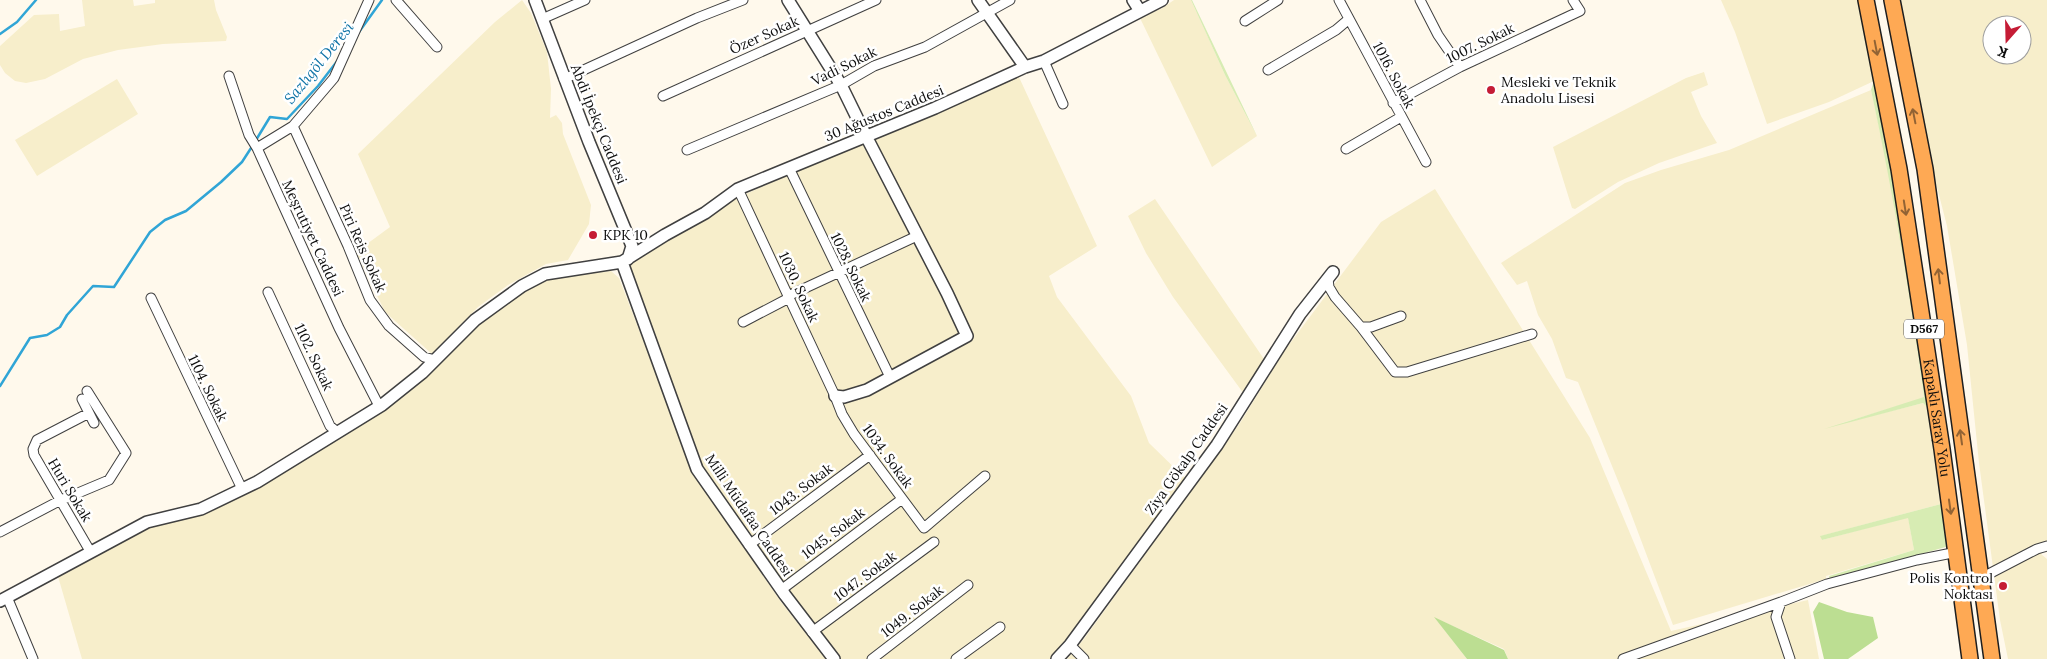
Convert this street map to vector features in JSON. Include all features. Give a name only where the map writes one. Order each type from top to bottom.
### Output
[{"type":"highway","name":"Kapaklı Saray Yolu","points":[[1866,0],[1899,169],[1957,552],[1970,659]]},
{"type":"highway","name":"Kapaklı Saray Yolu","points":[[1892,0],[1925,169],[1992,659]]},
{"type":"street","points":[[257,148],[293,126],[334,78],[369,0]]},
{"type":"street","points":[[396,0],[438,47]]},
{"type":"street","name":"Abdi İpekçi Caddesi","points":[[535,0],[564,80],[632,246],[625,261]]},
{"type":"street","points":[[542,19],[585,0]]},
{"type":"street","points":[[564,80],[697,18],[743,0]]},
{"type":"street","points":[[788,0],[841,85],[967,336],[867,390],[844,397],[836,396]]},
{"type":"street","name":"Özer Sokak","points":[[663,96],[876,0]]},
{"type":"street","points":[[978,0],[1026,67]]},
{"type":"street","name":"Vadi Sokak","points":[[687,150],[841,85],[874,66],[925,47],[1010,0]]},
{"type":"street","points":[[1133,0],[1140,11]]},
{"type":"street","name":"30 Ağustos Caddesi","points":[[625,261],[665,235],[705,213],[738,190],[1044,61],[1162,0]]},
{"type":"street","points":[[1245,21],[1278,0]]},
{"type":"street","name":"1016. Sokak","points":[[1339,0],[1426,162]]},
{"type":"street","points":[[1420,0],[1438,35],[1460,67]]},
{"type":"street","name":"1007. Sokak","points":[[1393,103],[1460,67],[1580,11],[1574,0]]},
{"type":"street","points":[[1268,70],[1336,30],[1349,19]]},
{"type":"street","points":[[1044,61],[1063,104]]},
{"type":"street","name":"Meşrutiyet Caddesi","points":[[229,76],[249,135],[257,148],[339,328],[377,402],[382,405]]},
{"type":"street","points":[[1346,149],[1401,117]]},
{"type":"street","name":"Piri Reis Sokak","points":[[293,126],[348,246],[370,300],[389,326],[424,357],[435,360]]},
{"type":"street","name":"1028. Sokak","points":[[789,168],[890,377]]},
{"type":"street","name":"1030. Sokak","points":[[738,190],[836,396]]},
{"type":"street","points":[[743,322],[838,272],[917,236]]},
{"type":"street","points":[[33,659],[4,599],[147,522],[201,510],[242,490],[382,405],[422,373],[475,320],[522,286],[545,274],[625,261]]},
{"type":"street","name":"Milli Müdafaa Caddesi","points":[[625,261],[697,469],[781,590],[834,659]]},
{"type":"street","points":[[1331,275],[1329,287],[1335,297],[1396,372],[1402,372],[1532,334]]},
{"type":"street","name":"Ziya Gökalp Caddesi","points":[[1057,659],[1070,645],[1217,445],[1300,314],[1331,275]]},
{"type":"street","name":"1102. Sokak","points":[[268,292],[330,426],[337,432]]},
{"type":"street","name":"1104. Sokak","points":[[151,298],[242,490]]},
{"type":"street","points":[[1361,327],[1371,328],[1401,316]]},
{"type":"street","points":[[0,532],[60,501],[109,480],[126,453],[84,395],[94,423]]},
{"type":"street","name":"1034. Sokak","points":[[836,396],[842,414],[924,528],[985,476]]},
{"type":"street","name":"Huri Sokak","points":[[89,413],[37,440],[34,443],[34,455],[90,552]]},
{"type":"street","name":"1043. Sokak","points":[[749,545],[870,455]]},
{"type":"street","name":"1045. Sokak","points":[[781,590],[902,499]]},
{"type":"street","name":"1047. Sokak","points":[[812,632],[934,542]]},
{"type":"street","points":[[1981,578],[2037,549],[2047,546]]},
{"type":"street","points":[[1623,659],[1827,584],[1917,560],[1957,552]]},
{"type":"street","name":"1049. Sokak","points":[[872,659],[968,585]]},
{"type":"street","points":[[1781,602],[1776,617],[1790,659]]},
{"type":"street","points":[[956,659],[1000,626]]},
{"type":"street","points":[[1070,645],[1084,659]]},
{"type":"shaded area","points":[[82,0],[133,0],[134,6],[155,3],[155,0],[214,0],[227,37],[226,41],[163,44],[118,50],[83,59],[45,79],[26,83],[15,81],[5,73],[0,65],[0,46],[34,15],[59,14],[60,31],[85,26]]},
{"type":"shaded area","points":[[522,0],[531,13],[547,52],[551,89],[550,118],[556,115],[562,123],[563,134],[591,205],[589,224],[568,260],[546,264],[508,285],[478,307],[432,354],[385,312],[356,252],[390,227],[358,154],[495,22]]},
{"type":"shaded area","points":[[1174,0],[1191,0],[1225,75],[1257,136],[1212,167],[1139,16],[1161,9]]},
{"type":"shaded area","points":[[1721,0],[1859,0],[1874,81],[1829,102],[1767,124],[1735,32]]},
{"type":"shaded area","points":[[1898,0],[2047,0],[2047,549],[2041,554],[2047,559],[2047,659],[2008,659],[2000,620],[1979,463],[1967,345],[1947,226],[1922,129]]},
{"type":"shaded area","points":[[1704,72],[1708,85],[1691,92],[1701,116],[1717,143],[1659,163],[1618,182],[1575,209],[1572,208],[1553,147],[1686,78]]},
{"type":"shaded area","points":[[1018,75],[1097,246],[1049,276],[1057,297],[1131,396],[1149,443],[1186,479],[1053,659],[839,659],[705,473],[676,400],[629,268],[633,259],[711,215],[734,199]]},
{"type":"shaded area","points":[[117,79],[138,114],[37,176],[15,140]]},
{"type":"shaded area","points":[[1871,90],[1893,192],[1908,281],[1924,398],[1839,424],[1923,403],[1929,409],[1941,504],[1821,536],[1822,540],[1908,517],[1914,550],[1826,576],[1826,579],[1673,625],[1627,503],[1578,382],[1566,378],[1552,339],[1538,315],[1527,281],[1517,285],[1501,263],[1625,183],[1661,170],[1729,150]]},
{"type":"shaded area","points":[[1435,189],[1590,438],[1671,631],[1808,600],[1819,659],[1508,659],[1504,649],[1435,618],[1467,659],[1067,659],[1084,639],[1240,423],[1285,350],[1381,222]]},
{"type":"shaded area","points":[[1155,199],[1266,362],[1244,394],[1173,297],[1146,253],[1128,216]]},
{"type":"shaded area","points":[[611,271],[619,278],[695,475],[781,602],[826,659],[82,659],[57,573],[149,526],[208,511],[386,406],[477,323],[518,292],[547,279]]},
{"type":"green space","points":[[1192,0],[1257,136],[1225,75]]},
{"type":"green space","points":[[1860,0],[1883,91],[1894,153],[1949,546],[1830,580],[1829,576],[1914,550],[1908,518],[1822,540],[1820,536],[1941,504],[1929,409],[1923,403],[1824,429],[1924,397],[1887,167],[1871,90],[1874,81]]},
{"type":"green space","points":[[1819,602],[1847,612],[1873,617],[1878,638],[1848,659],[1824,659],[1813,612]]},
{"type":"green space","points":[[1434,617],[1504,650],[1508,659],[1467,659]]},
{"type":"waterway","points":[[0,34],[17,22],[36,0]]},
{"type":"waterway","name":"Sazlıgöl Deresi","points":[[359,32],[382,0]]},
{"type":"waterway","name":"Sazlıgöl Deresi","points":[[256,140],[270,117],[287,119],[318,86],[338,60]]},
{"type":"waterway","name":"Sazlıgöl Deresi","points":[[0,386],[30,338],[47,335],[60,327],[67,315],[93,286],[114,287],[150,232],[165,220],[186,211],[221,182],[242,162],[253,145]]},
{"type":"place","name":"Mesleki ve Teknik Anadolu Lisesi","points":[[1491,90]]},
{"type":"place","name":"KPK 10","points":[[593,235]]},
{"type":"place","name":"Polis Kontrol Noktası","points":[[2003,586]]}]
